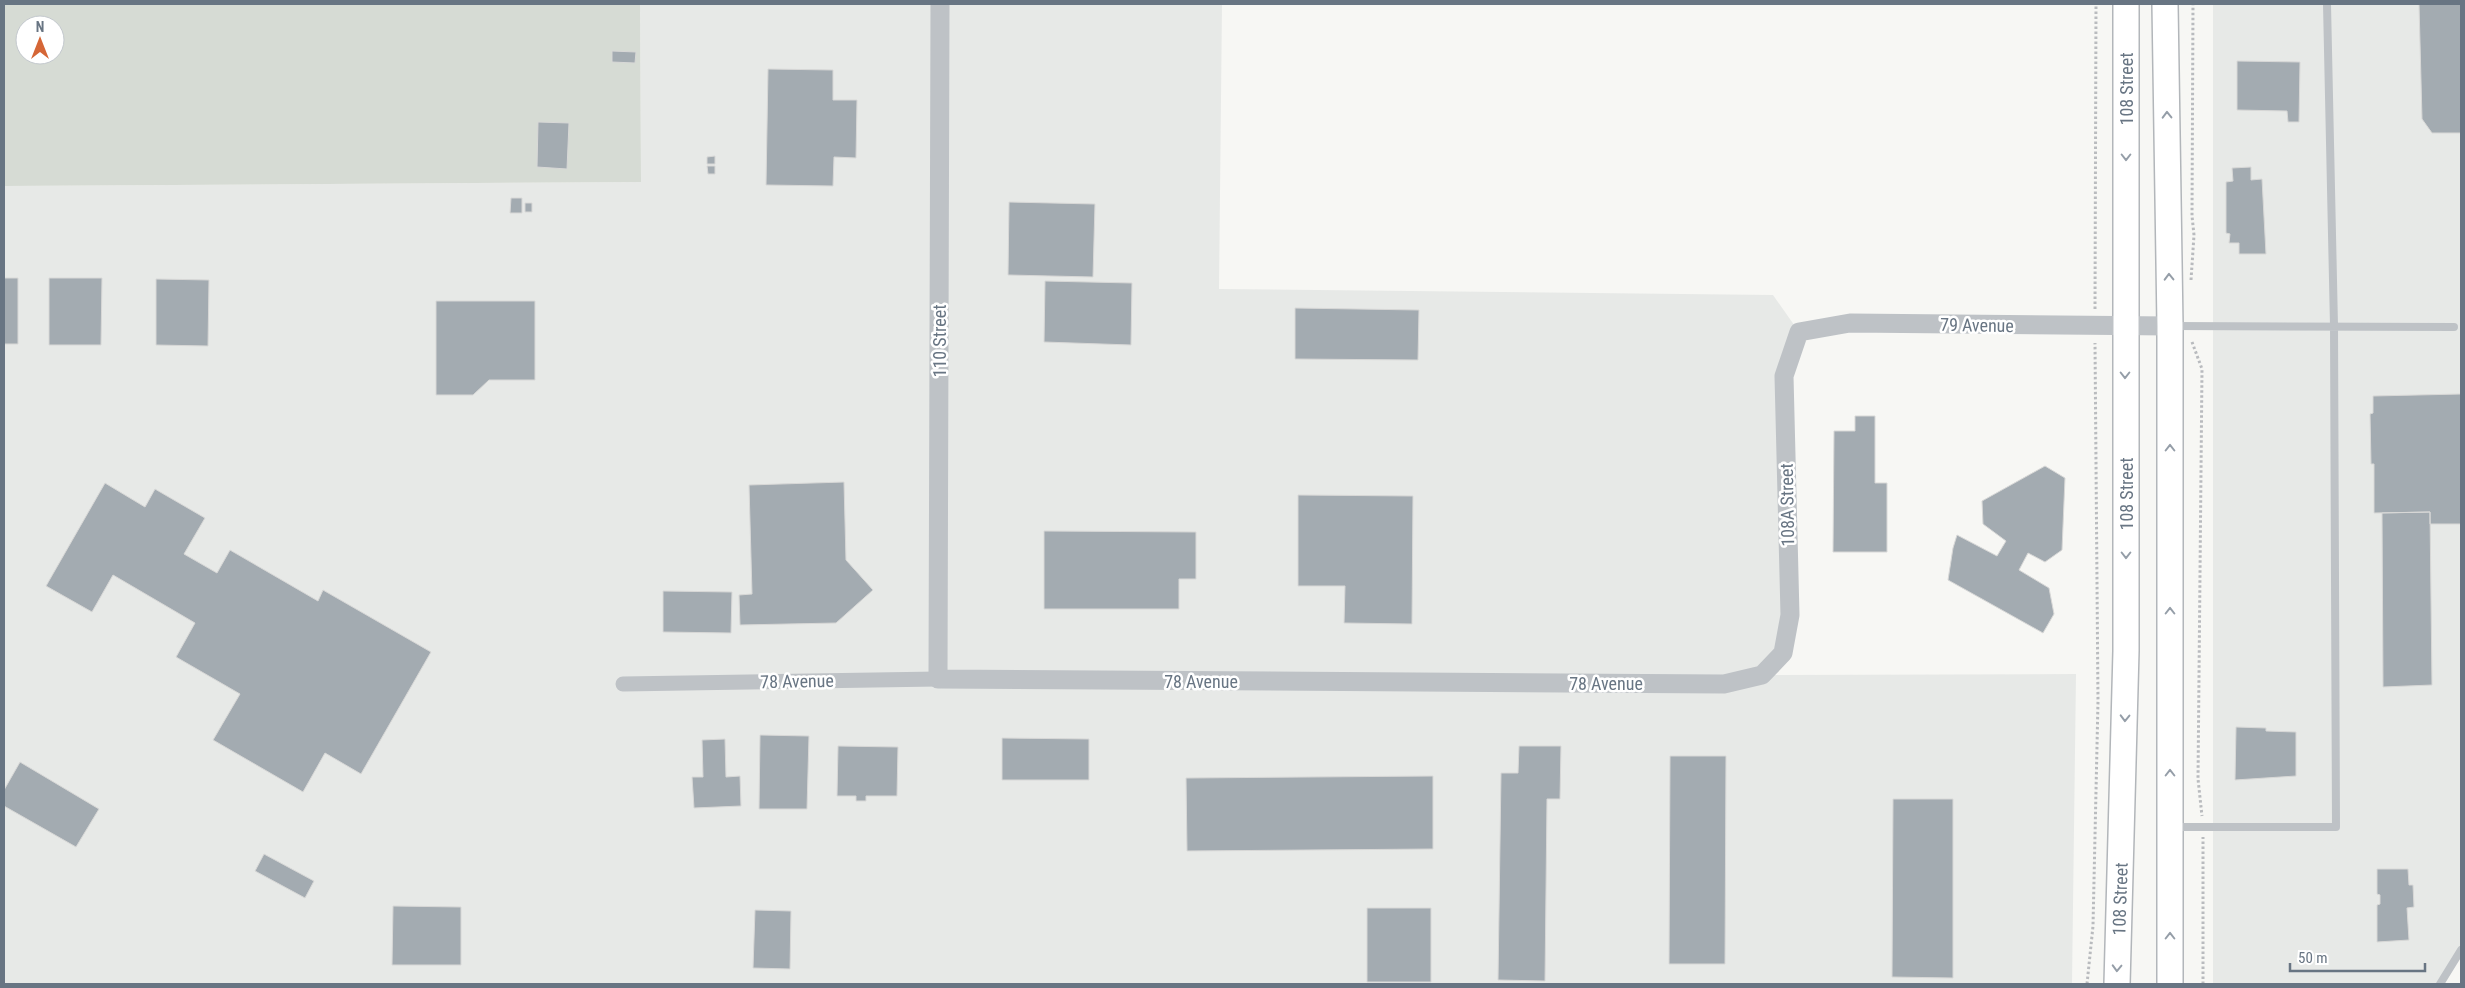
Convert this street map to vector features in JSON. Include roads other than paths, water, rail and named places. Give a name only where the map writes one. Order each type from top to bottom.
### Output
[{"type":"main road","name":"108 Street","points":[[2117,984],[2126,651],[2126,4]]},
{"type":"main road","points":[[2165,4],[2178,326],[2170,827],[2170,984]]},
{"type":"street","name":"110 Street","points":[[938,679],[940,4]]},
{"type":"street","name":"79 Avenue","points":[[1794,346],[1799,332],[1850,323],[2178,326]]},
{"type":"street","name":"108A Street","points":[[1773,662],[1783,653],[1790,614],[1784,376],[1794,346]]},
{"type":"street","name":"78 Avenue","points":[[623,684],[938,679],[1724,684],[1762,675],[1773,662]]},
{"type":"lane","points":[[2170,827],[2336,827],[2334,326],[2327,4]]},
{"type":"lane","points":[[2178,326],[2454,327]]},
{"type":"lane","points":[[2440,984],[2461,950]]}]
